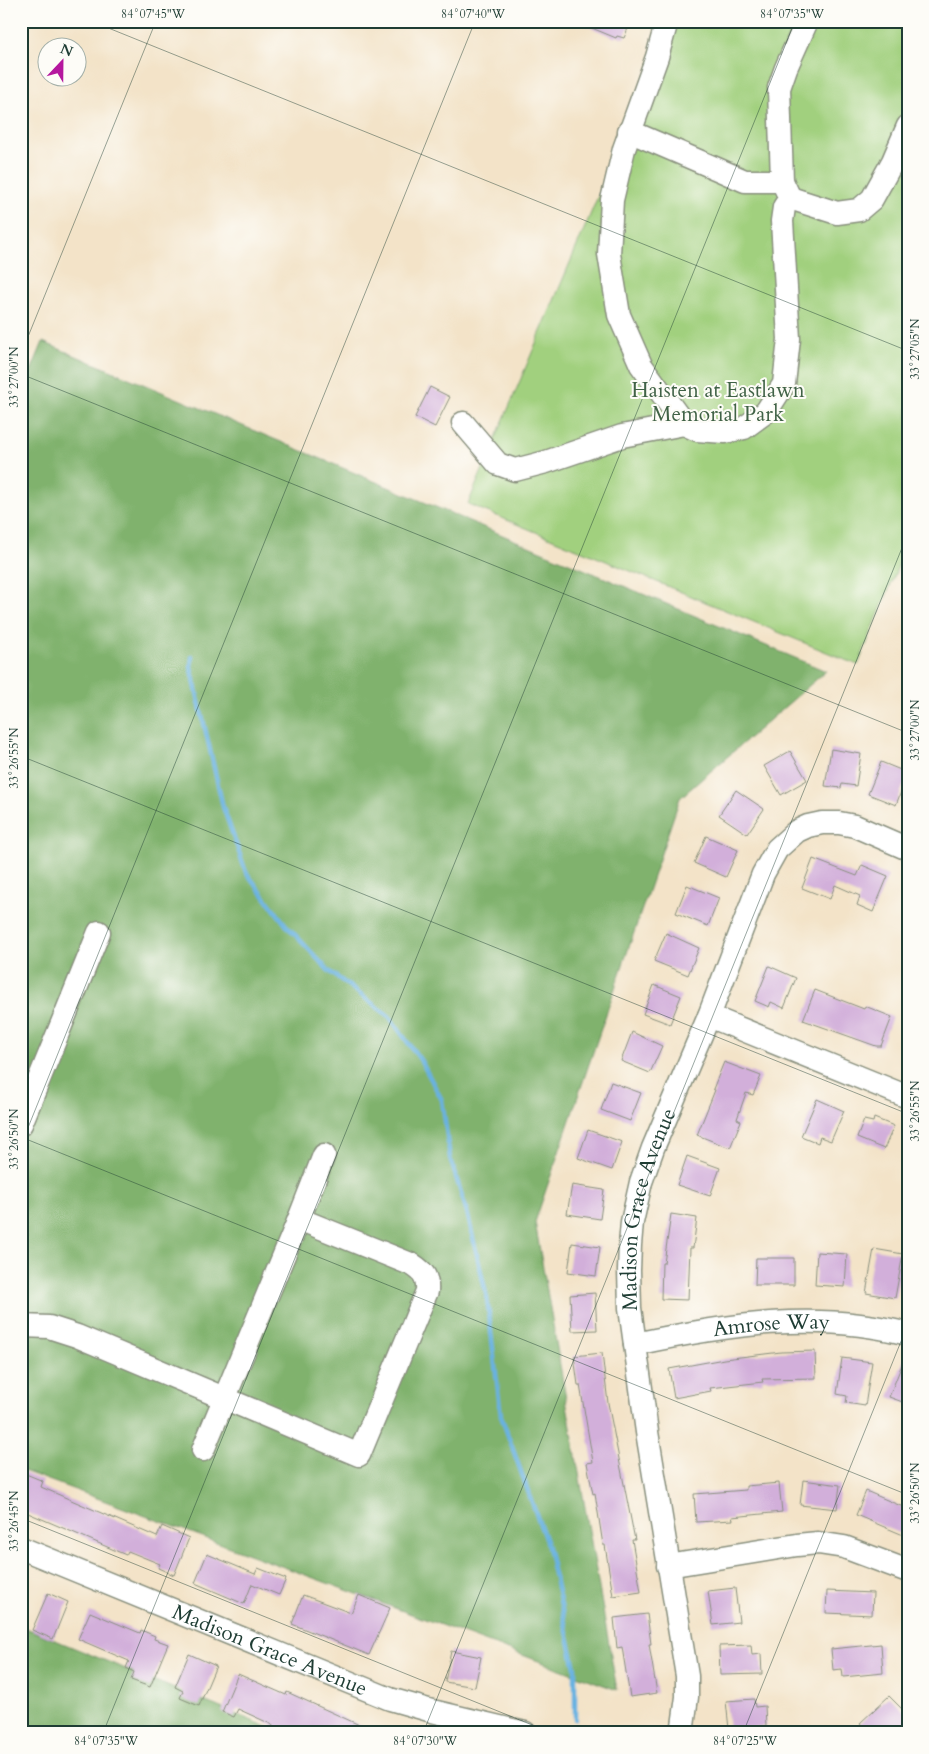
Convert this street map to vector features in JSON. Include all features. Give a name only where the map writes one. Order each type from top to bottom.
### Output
[{"type":"street","points":[[667,21],[657,58],[629,131],[612,200],[609,254],[619,315],[641,365],[684,424],[698,430],[726,432],[744,428],[766,412],[784,384],[789,339],[782,221],[786,190],[779,88],[807,21]]},
{"type":"street","points":[[629,131],[745,181],[786,190],[837,213],[859,210],[872,199],[893,161],[908,126]]},
{"type":"street","points":[[463,423],[498,464],[515,470],[546,462],[622,436],[684,424]]},
{"type":"street","name":"Madison Grace Avenue","points":[[682,1733],[687,1697],[686,1676],[647,1432],[630,1308],[628,1270],[632,1222],[641,1182],[653,1148],[709,1016],[763,874],[776,849],[797,831],[808,826],[822,823],[839,823],[855,826],[908,849]]},
{"type":"street","points":[[21,1124],[99,932]]},
{"type":"street","points":[[709,1016],[908,1098]]},
{"type":"street","points":[[203,1450],[324,1155]]},
{"type":"street","points":[[21,1326],[49,1327],[62,1330],[359,1455],[427,1291],[426,1278],[424,1273],[413,1265],[299,1219]]},
{"type":"street","name":"Amrose Way","points":[[635,1344],[688,1334],[792,1321],[855,1323],[887,1328],[908,1334]]},
{"type":"street","points":[[668,1566],[818,1543],[844,1548],[908,1571]]},
{"type":"street","name":"Madison Grace Avenue","points":[[21,1548],[390,1699],[525,1733]]},
{"type":"green space","name":"Haisten at Eastlawn Memorial Park","points":[[672,21],[908,21],[908,542],[858,665],[468,504]]},
{"type":"green space","points":[[43,342],[826,671],[680,798],[535,1222],[617,1690],[21,1470],[21,395]]},
{"type":"green space","points":[[21,1626],[282,1733],[21,1733]]},
{"type":"building","points":[[575,21],[631,21],[624,38],[617,36],[616,38]]},
{"type":"building","points":[[430,387],[450,397],[435,427],[415,417]]},
{"type":"building","points":[[831,749],[861,754],[856,786],[842,784],[841,788],[825,786]]},
{"type":"building","points":[[790,751],[807,780],[781,795],[764,766]]},
{"type":"building","points":[[881,762],[908,773],[896,805],[868,794]]},
{"type":"building","points":[[736,790],[764,809],[747,834],[719,815]]},
{"type":"building","points":[[706,836],[738,850],[726,877],[694,863]]},
{"type":"building","points":[[813,859],[857,876],[862,865],[888,876],[873,912],[857,905],[860,896],[835,885],[830,899],[802,888]]},
{"type":"building","points":[[687,885],[719,898],[708,926],[676,913]]},
{"type":"building","points":[[666,933],[699,948],[688,975],[654,961]]},
{"type":"building","points":[[769,966],[796,978],[784,1008],[771,1002],[769,1007],[755,1001]]},
{"type":"building","points":[[654,985],[681,996],[670,1024],[643,1014]]},
{"type":"building","points":[[815,990],[864,1009],[865,1006],[892,1017],[881,1046],[876,1046],[803,1020]]},
{"type":"building","points":[[632,1032],[662,1046],[650,1073],[621,1061]]},
{"type":"building","points":[[724,1062],[761,1076],[753,1095],[746,1093],[737,1119],[741,1121],[730,1148],[697,1135]]},
{"type":"building","points":[[611,1082],[641,1093],[630,1121],[601,1110]]},
{"type":"building","points":[[817,1099],[844,1111],[831,1141],[820,1137],[818,1143],[801,1136]]},
{"type":"building","points":[[874,1118],[894,1126],[884,1149],[857,1138],[864,1120],[873,1122]]},
{"type":"building","points":[[588,1130],[622,1142],[612,1170],[578,1158]]},
{"type":"building","points":[[687,1156],[720,1168],[710,1196],[677,1185]]},
{"type":"building","points":[[572,1185],[604,1190],[600,1219],[567,1214]]},
{"type":"building","points":[[671,1214],[697,1218],[693,1248],[690,1248],[688,1300],[661,1299],[662,1263],[664,1263]]},
{"type":"building","points":[[572,1243],[600,1247],[596,1276],[568,1272]]},
{"type":"building","points":[[874,1249],[903,1254],[895,1298],[866,1293]]},
{"type":"building","points":[[817,1252],[847,1254],[845,1287],[815,1285]]},
{"type":"building","points":[[756,1258],[794,1258],[794,1285],[755,1285]]},
{"type":"building","points":[[595,1293],[597,1330],[572,1331],[570,1295]]},
{"type":"building","points":[[815,1351],[816,1378],[762,1379],[763,1382],[710,1388],[711,1391],[674,1398],[669,1369],[724,1359],[781,1352]]},
{"type":"building","points":[[602,1353],[608,1403],[635,1540],[632,1540],[641,1592],[613,1596],[595,1493],[593,1494],[587,1463],[593,1462],[574,1356]]},
{"type":"building","points":[[908,1353],[908,1404],[889,1397]]},
{"type":"building","points":[[842,1358],[872,1362],[865,1406],[846,1403],[847,1396],[837,1394]]},
{"type":"building","points":[[21,1472],[43,1481],[41,1487],[157,1537],[162,1526],[189,1538],[174,1575],[158,1568],[160,1564],[128,1551],[126,1555],[21,1510]]},
{"type":"building","points":[[803,1480],[840,1485],[837,1509],[800,1505]]},
{"type":"building","points":[[779,1483],[782,1512],[732,1517],[733,1520],[696,1522],[694,1494],[746,1490],[746,1486]]},
{"type":"building","points":[[866,1491],[908,1509],[908,1537],[856,1515]]},
{"type":"building","points":[[207,1554],[255,1574],[258,1568],[286,1579],[279,1595],[252,1584],[244,1604],[195,1583]]},
{"type":"building","points":[[735,1588],[739,1622],[713,1625],[708,1591]]},
{"type":"building","points":[[827,1591],[873,1593],[872,1615],[826,1613]]},
{"type":"building","points":[[48,1593],[68,1602],[53,1639],[32,1630]]},
{"type":"building","points":[[303,1595],[351,1613],[359,1595],[390,1608],[369,1655],[292,1624]]},
{"type":"building","points":[[90,1612],[140,1633],[141,1630],[155,1636],[154,1639],[168,1644],[150,1687],[131,1680],[134,1672],[126,1668],[129,1661],[78,1639]]},
{"type":"building","points":[[647,1614],[651,1644],[649,1644],[657,1693],[630,1697],[622,1647],[617,1648],[614,1618]]},
{"type":"building","points":[[881,1644],[883,1673],[843,1677],[842,1669],[833,1670],[831,1649]]},
{"type":"building","points":[[751,1645],[752,1655],[761,1654],[762,1674],[720,1675],[719,1646]]},
{"type":"building","points":[[451,1651],[481,1657],[475,1687],[445,1682]]},
{"type":"building","points":[[189,1654],[216,1666],[199,1706],[180,1698],[183,1691],[175,1687]]},
{"type":"building","points":[[238,1674],[286,1695],[287,1692],[377,1733],[300,1733],[288,1728],[286,1733],[280,1733],[271,1729],[273,1725],[238,1709],[234,1717],[222,1712]]},
{"type":"building","points":[[889,1696],[908,1715],[908,1721],[895,1733],[869,1733],[860,1723]]},
{"type":"building","points":[[754,1699],[755,1707],[765,1706],[766,1726],[729,1729],[726,1701]]},
{"type":"waterway","points":[[192,657],[191,667],[223,807],[246,872],[286,925],[329,971],[389,1016],[421,1061],[442,1100],[450,1158],[467,1212],[487,1298],[501,1416],[548,1547],[575,1668],[575,1719]]}]
